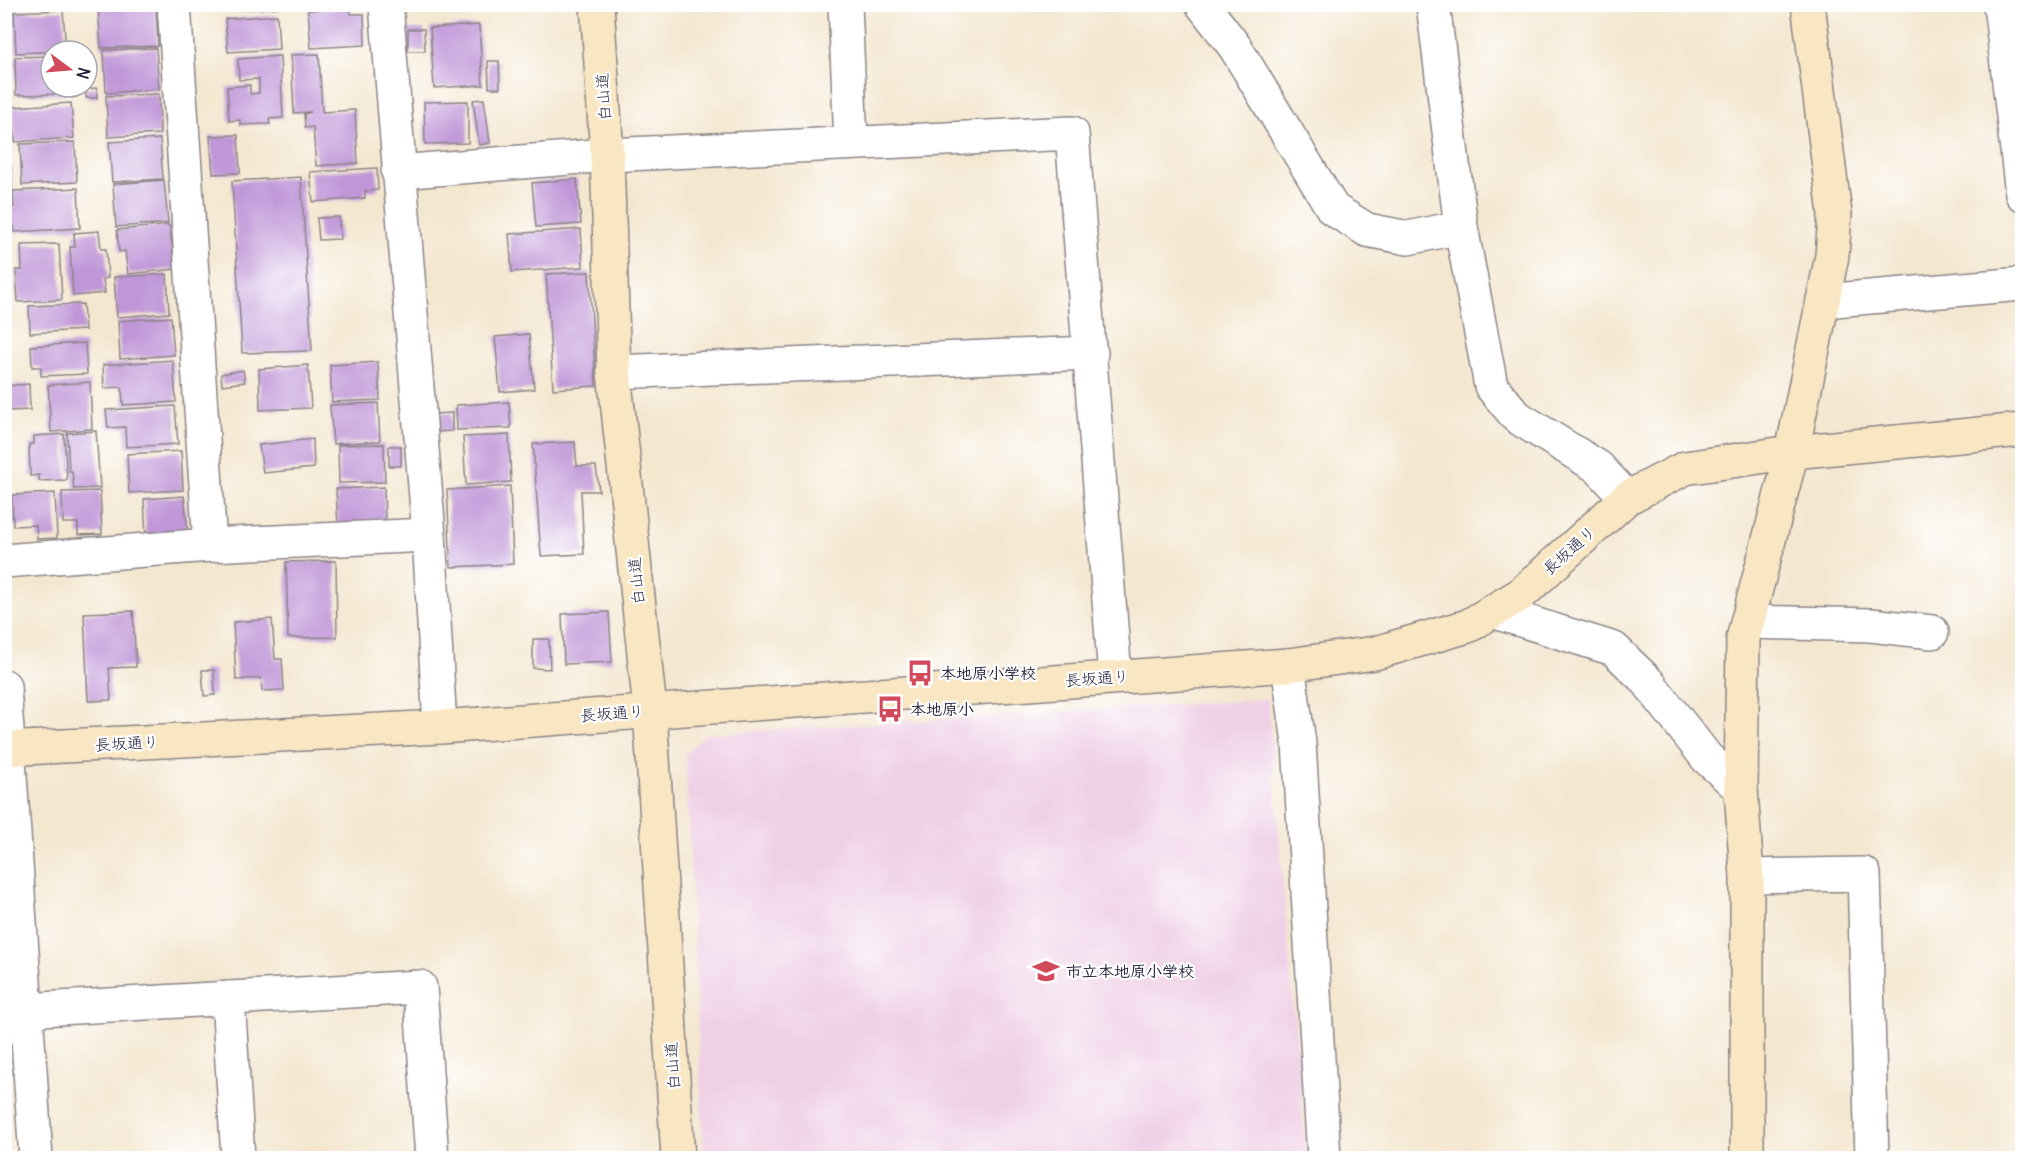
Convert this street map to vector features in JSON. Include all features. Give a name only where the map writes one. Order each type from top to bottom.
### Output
[{"type":"street","points":[[174,4],[210,544]]},
{"type":"street","points":[[386,4],[429,536],[440,727]]},
{"type":"street","name":"白山道","points":[[597,4],[607,155],[614,372],[650,710],[678,1158]]},
{"type":"street","points":[[844,4],[851,142]]},
{"type":"street","points":[[1202,4],[1235,47],[1333,209],[1367,230],[1408,238],[1461,226]]},
{"type":"street","points":[[1433,4],[1461,226],[1491,386],[1517,417],[1598,467],[1627,498]]},
{"type":"street","points":[[1747,1158],[1747,876],[1741,789],[1743,639],[1792,452],[1832,256],[1835,214],[1808,4]]},
{"type":"street","points":[[2000,4],[2022,195]]},
{"type":"street","points":[[398,172],[607,155],[851,142],[1072,134],[1115,676]]},
{"type":"street","points":[[1823,301],[2022,284]]},
{"type":"street","points":[[614,372],[1091,352]]},
{"type":"street","name":"長坂通り","points":[[7,749],[440,727],[1288,665],[1375,653],[1468,626],[1520,595],[1627,498],[1685,468],[1792,452],[2022,430]]},
{"type":"street","points":[[4,561],[210,544],[429,536]]},
{"type":"street","points":[[1492,611],[1614,649],[1647,681],[1707,758],[1741,789]]},
{"type":"street","points":[[1747,622],[1870,626],[1932,632]]},
{"type":"street","points":[[1288,665],[1299,743],[1324,1158]]},
{"type":"street","points":[[4,686],[24,1010],[36,1158]]},
{"type":"street","points":[[1747,876],[1864,874],[1872,1158]]},
{"type":"street","points":[[24,1010],[420,987],[432,1158]]},
{"type":"street","points":[[228,998],[238,1158]]},
{"type":"shaded area","points":[[1268,699],[1306,1158],[704,1158],[685,754],[706,734]]},
{"type":"building","points":[[156,4],[158,46],[101,48],[98,6]]},
{"type":"building","points":[[225,4],[281,4],[282,7],[225,11]]},
{"type":"building","points":[[350,7],[351,14],[364,14],[365,45],[311,48],[308,10]]},
{"type":"building","points":[[63,10],[65,39],[39,39],[39,52],[16,53],[14,12]]},
{"type":"building","points":[[277,15],[279,49],[228,52],[225,19]]},
{"type":"building","points":[[479,25],[483,85],[434,88],[430,28]]},
{"type":"building","points":[[408,29],[424,29],[425,51],[408,51]]},
{"type":"building","points":[[156,48],[159,89],[106,93],[104,50]]},
{"type":"building","points":[[319,54],[322,112],[355,110],[358,163],[316,166],[313,127],[305,128],[304,114],[311,112],[294,113],[291,55]]},
{"type":"building","points":[[39,56],[39,95],[16,95],[15,57]]},
{"type":"building","points":[[280,56],[283,118],[269,119],[270,124],[240,125],[240,120],[229,121],[227,87],[250,85],[250,94],[259,93],[259,79],[239,80],[238,59]]},
{"type":"building","points":[[488,61],[499,61],[500,88],[489,88]]},
{"type":"building","points":[[5,82],[7,82],[8,104],[5,104]]},
{"type":"building","points":[[159,94],[160,134],[108,137],[106,96]]},
{"type":"building","points":[[484,99],[490,143],[479,145],[473,100]]},
{"type":"building","points":[[468,101],[468,143],[425,144],[424,102]]},
{"type":"building","points":[[71,103],[74,138],[15,142],[13,107]]},
{"type":"building","points":[[238,135],[240,173],[213,174],[210,136]]},
{"type":"building","points":[[160,139],[163,179],[112,182],[109,142]]},
{"type":"building","points":[[75,142],[77,182],[22,185],[20,144]]},
{"type":"building","points":[[4,165],[11,165],[12,189],[4,189]]},
{"type":"building","points":[[377,168],[378,190],[365,191],[365,198],[313,202],[310,172]]},
{"type":"building","points":[[301,177],[312,351],[242,353],[232,181]]},
{"type":"building","points":[[577,179],[581,224],[536,227],[532,183]]},
{"type":"building","points":[[164,180],[168,223],[116,227],[113,184]]},
{"type":"building","points":[[78,188],[80,228],[15,232],[14,226],[9,226],[8,208],[14,207],[13,191]]},
{"type":"building","points":[[339,217],[340,239],[319,240],[317,218]]},
{"type":"building","points":[[169,225],[176,269],[128,274],[125,251],[119,252],[117,230]]},
{"type":"building","points":[[581,229],[583,267],[512,272],[509,234]]},
{"type":"building","points":[[99,231],[101,249],[106,249],[108,278],[103,279],[105,293],[73,296],[70,247],[75,247],[74,233]]},
{"type":"building","points":[[59,244],[62,300],[18,302],[16,270],[22,270],[21,245]]},
{"type":"building","points":[[589,272],[596,386],[553,389],[546,274]]},
{"type":"building","points":[[167,274],[169,313],[117,317],[114,277]]},
{"type":"building","points":[[83,304],[85,330],[30,333],[29,306]]},
{"type":"building","points":[[171,317],[174,355],[120,359],[118,321]]},
{"type":"building","points":[[529,334],[534,389],[500,392],[495,337]]},
{"type":"building","points":[[85,343],[87,374],[41,376],[41,367],[32,367],[31,346]]},
{"type":"building","points":[[173,360],[176,402],[123,405],[122,387],[104,388],[103,365]]},
{"type":"building","points":[[378,362],[380,400],[332,402],[330,365]]},
{"type":"building","points":[[308,365],[311,408],[260,410],[259,369]]},
{"type":"building","points":[[243,370],[245,382],[222,385],[221,374]]},
{"type":"building","points":[[90,382],[92,429],[51,432],[48,385]]},
{"type":"building","points":[[29,384],[30,410],[5,411],[4,386]]},
{"type":"building","points":[[509,402],[511,428],[457,430],[456,405]]},
{"type":"building","points":[[378,403],[380,441],[333,444],[330,405]]},
{"type":"building","points":[[175,406],[178,444],[126,447],[125,427],[108,428],[106,410]]},
{"type":"building","points":[[452,413],[452,431],[433,432],[433,414]]},
{"type":"building","points":[[96,431],[100,488],[74,489],[72,471],[69,471],[67,433]]},
{"type":"building","points":[[64,434],[67,480],[39,481],[39,475],[30,476],[29,444],[34,444],[34,436]]},
{"type":"building","points":[[509,435],[511,482],[466,485],[463,437]]},
{"type":"building","points":[[313,439],[314,468],[263,473],[259,445]]},
{"type":"building","points":[[575,442],[577,466],[596,466],[599,491],[581,491],[584,554],[541,556],[533,444]]},
{"type":"building","points":[[384,444],[385,482],[339,483],[338,445]]},
{"type":"building","points":[[389,446],[401,446],[401,466],[389,466]]},
{"type":"building","points":[[181,451],[183,490],[129,493],[127,454]]},
{"type":"building","points":[[510,486],[513,564],[451,567],[447,490]]},
{"type":"building","points":[[384,487],[385,524],[338,526],[336,489]]},
{"type":"building","points":[[100,491],[102,534],[78,535],[78,523],[63,523],[62,492]]},
{"type":"building","points":[[55,493],[57,538],[37,539],[36,525],[13,526],[12,495]]},
{"type":"building","points":[[184,496],[188,534],[146,536],[144,499]]},
{"type":"building","points":[[336,561],[337,637],[288,638],[286,562]]},
{"type":"building","points":[[133,611],[136,667],[109,668],[111,700],[88,701],[84,613]]},
{"type":"building","points":[[609,612],[612,662],[564,664],[562,614]]},
{"type":"building","points":[[272,619],[275,659],[282,659],[284,690],[262,691],[261,678],[236,680],[233,622]]},
{"type":"building","points":[[533,639],[549,639],[550,669],[533,668]]},
{"type":"building","points":[[202,670],[214,670],[215,695],[204,696]]},
{"type":"place","name":"本地原小学校","points":[[920,673]]},
{"type":"place","name":"本地原小","points":[[890,709]]},
{"type":"place","name":"市立本地原小学校","points":[[1046,971]]}]
